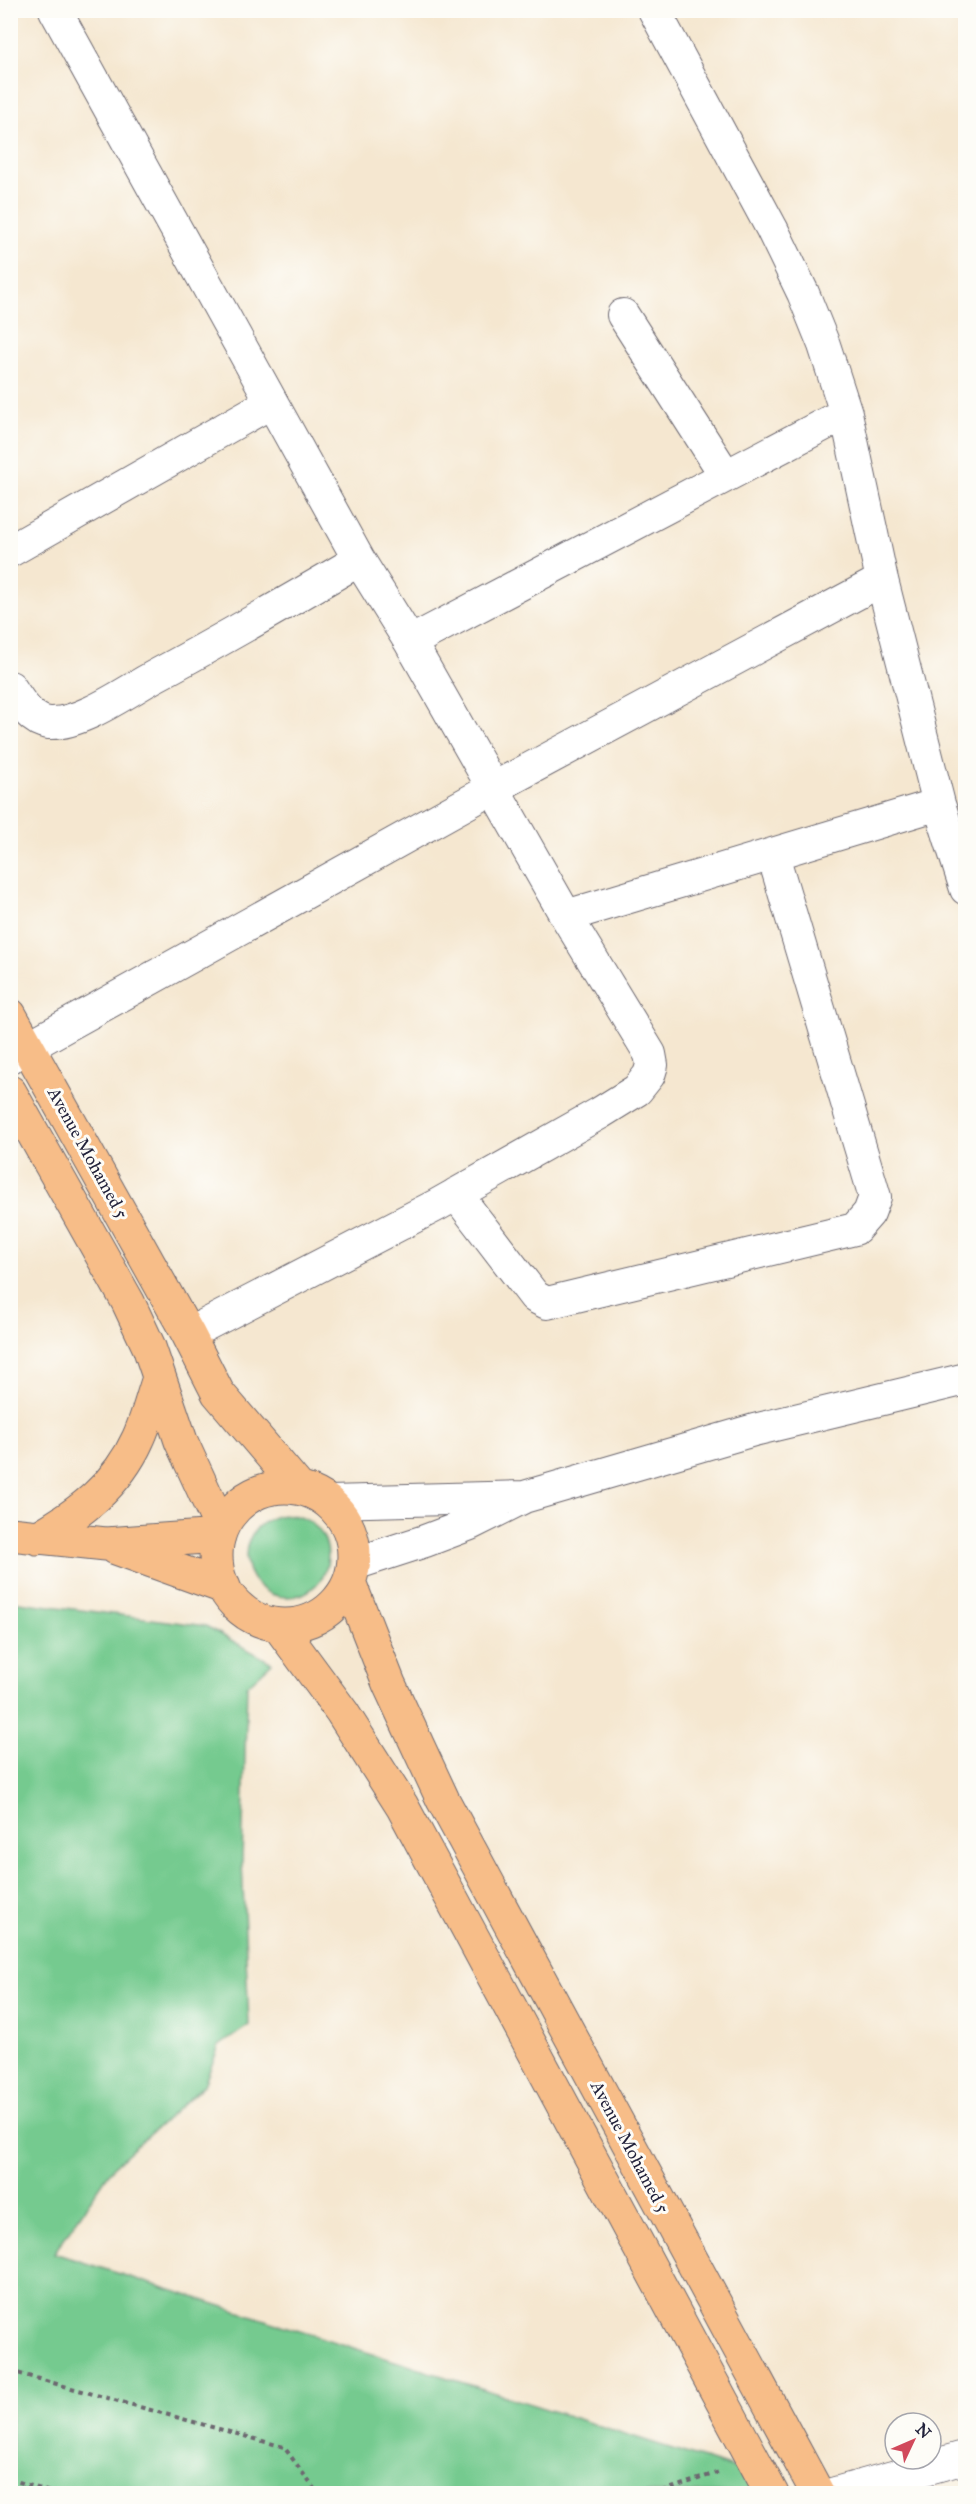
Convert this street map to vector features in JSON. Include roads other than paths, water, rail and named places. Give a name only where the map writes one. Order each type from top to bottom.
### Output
[{"type":"main road","name":"Avenue Mohamed 5","points":[[10,1015],[20,1052],[164,1291],[218,1393],[299,1488]]},
{"type":"main road","name":"Avenue Mohamed 5","points":[[10,1092],[128,1302],[149,1347],[181,1441],[220,1532]]},
{"type":"main road","points":[[24,1536],[75,1516],[98,1496],[124,1466],[138,1439],[159,1378]]},
{"type":"main road","points":[[276,1487],[299,1488],[315,1493],[329,1502],[344,1520],[353,1541],[352,1573],[341,1597],[328,1610],[313,1619],[296,1624],[278,1625],[256,1618],[237,1605],[224,1587],[216,1562],[220,1532],[234,1508],[253,1494],[276,1487]]},
{"type":"main road","points":[[24,1536],[106,1544],[220,1532]]},
{"type":"main road","points":[[106,1544],[224,1587]]},
{"type":"main road","name":"Avenue Mohamed 5","points":[[352,1573],[389,1684],[443,1800],[818,2493]]},
{"type":"main road","points":[[278,1625],[342,1712],[402,1806],[772,2493]]},
{"type":"street","points":[[55,10],[359,561],[410,642],[492,789],[650,1054],[652,1065],[649,1075],[637,1090],[600,1113],[456,1194],[188,1334]]},
{"type":"street","points":[[654,10],[772,229],[803,293],[824,345],[846,413],[882,580],[939,804],[966,889]]},
{"type":"street","points":[[622,315],[726,476]]},
{"type":"street","points":[[10,551],[270,402]]},
{"type":"street","points":[[410,642],[846,413]]},
{"type":"street","points":[[10,687],[21,705],[35,717],[48,723],[81,716],[243,628],[359,561]]},
{"type":"street","points":[[20,1052],[492,789],[882,580]]},
{"type":"street","points":[[566,916],[939,804]]},
{"type":"street","points":[[456,1194],[535,1297],[547,1303],[855,1230],[869,1213],[875,1197],[773,855]]},
{"type":"street","points":[[352,1573],[470,1524],[524,1497],[754,1430],[966,1379]]},
{"type":"street","points":[[329,1502],[524,1497]]},
{"type":"street","points":[[834,2493],[966,2457]]}]
